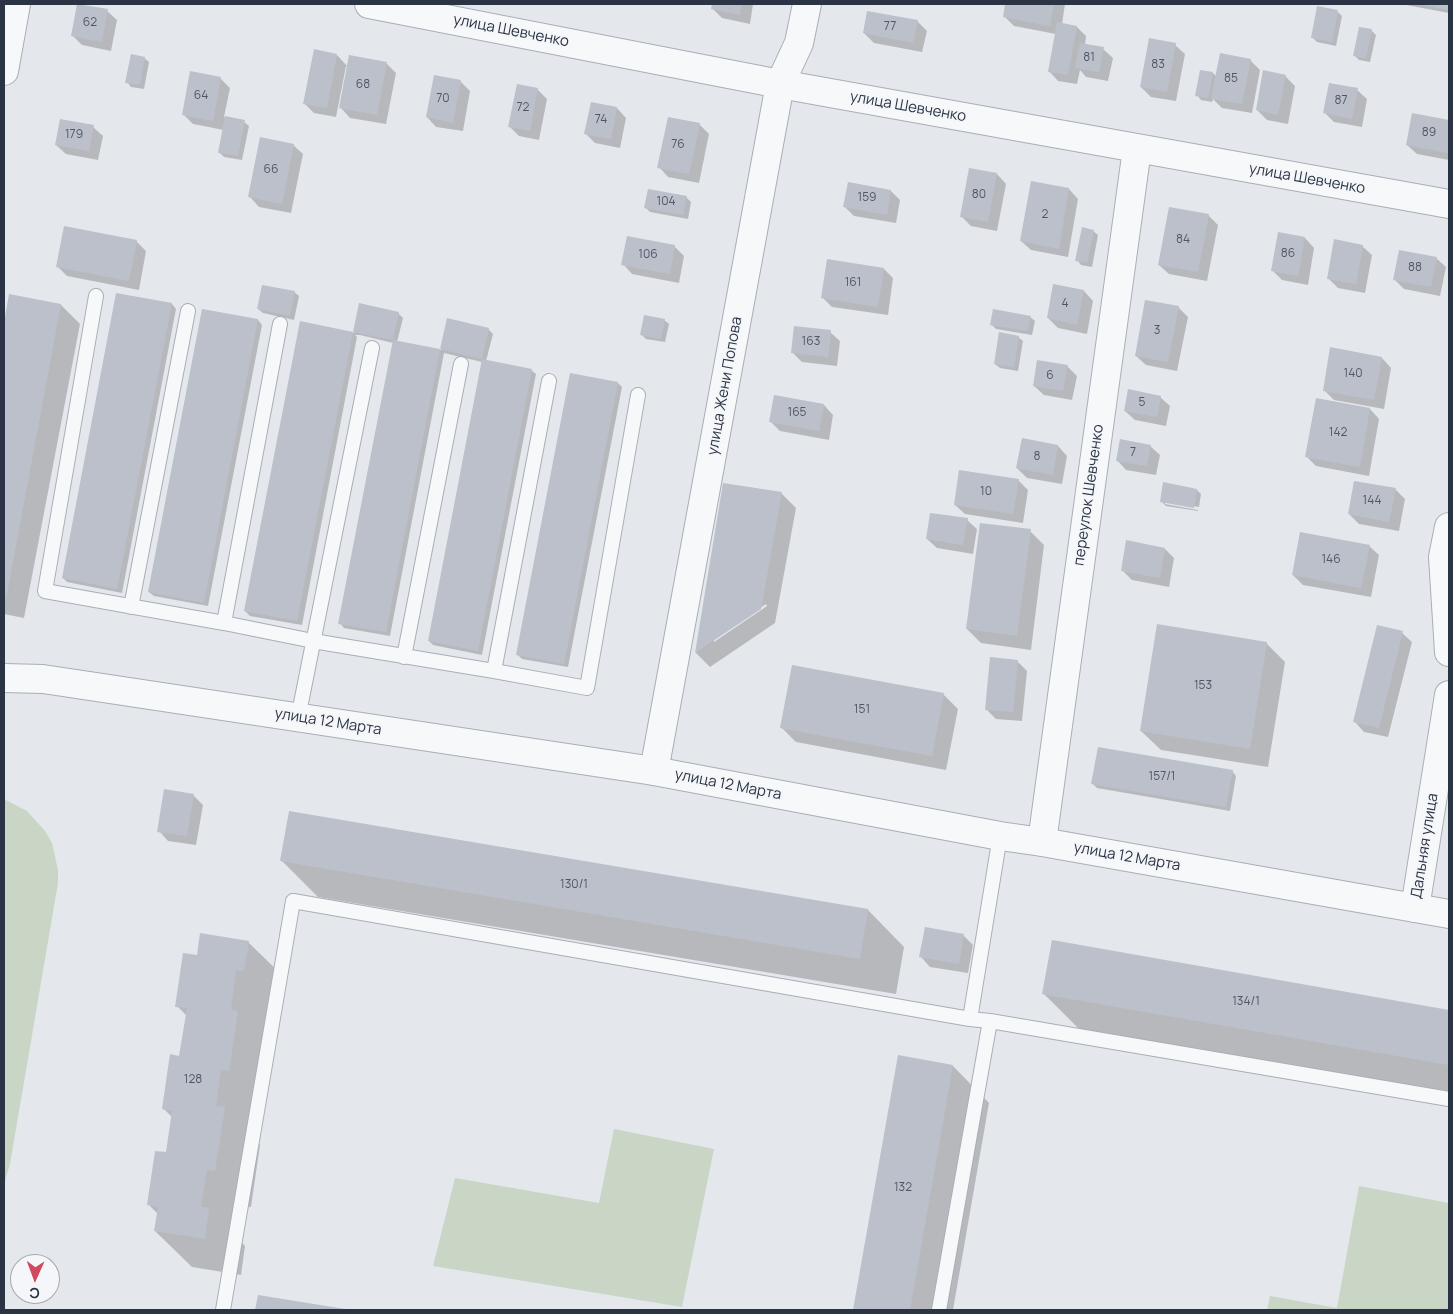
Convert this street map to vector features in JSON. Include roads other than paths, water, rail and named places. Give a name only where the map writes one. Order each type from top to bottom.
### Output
[{"type":"street","points":[[4,71],[16,4]]},
{"type":"street","name":"улица Шевченко","points":[[369,4],[780,84],[1449,204]]},
{"type":"street","name":"улица Жени Попова","points":[[654,771],[780,84],[799,43],[806,4]]},
{"type":"street","name":"переулок Шевченко","points":[[1042,842],[1137,149]]},
{"type":"street","points":[[1449,528],[1443,557],[1449,652]]},
{"type":"street","name":"улица 12 Марта","points":[[4,678],[43,680],[654,771],[1000,836],[1449,914]]},
{"type":"street","name":"Дальняя улица","points":[[1416,908],[1449,694]]},
{"type":"lane","points":[[96,296],[45,592],[224,623],[313,641],[587,688],[638,395]]},
{"type":"lane","points":[[132,607],[188,311]]},
{"type":"lane","points":[[224,623],[280,324]]},
{"type":"lane","points":[[298,718],[372,348]]},
{"type":"lane","points":[[404,657],[461,364]]},
{"type":"lane","points":[[494,671],[549,381]]},
{"type":"lane","points":[[970,1019],[1000,836]]},
{"type":"lane","points":[[223,1310],[293,901],[970,1019],[990,1020],[1449,1099]]},
{"type":"lane","points":[[939,1310],[990,1020]]}]
